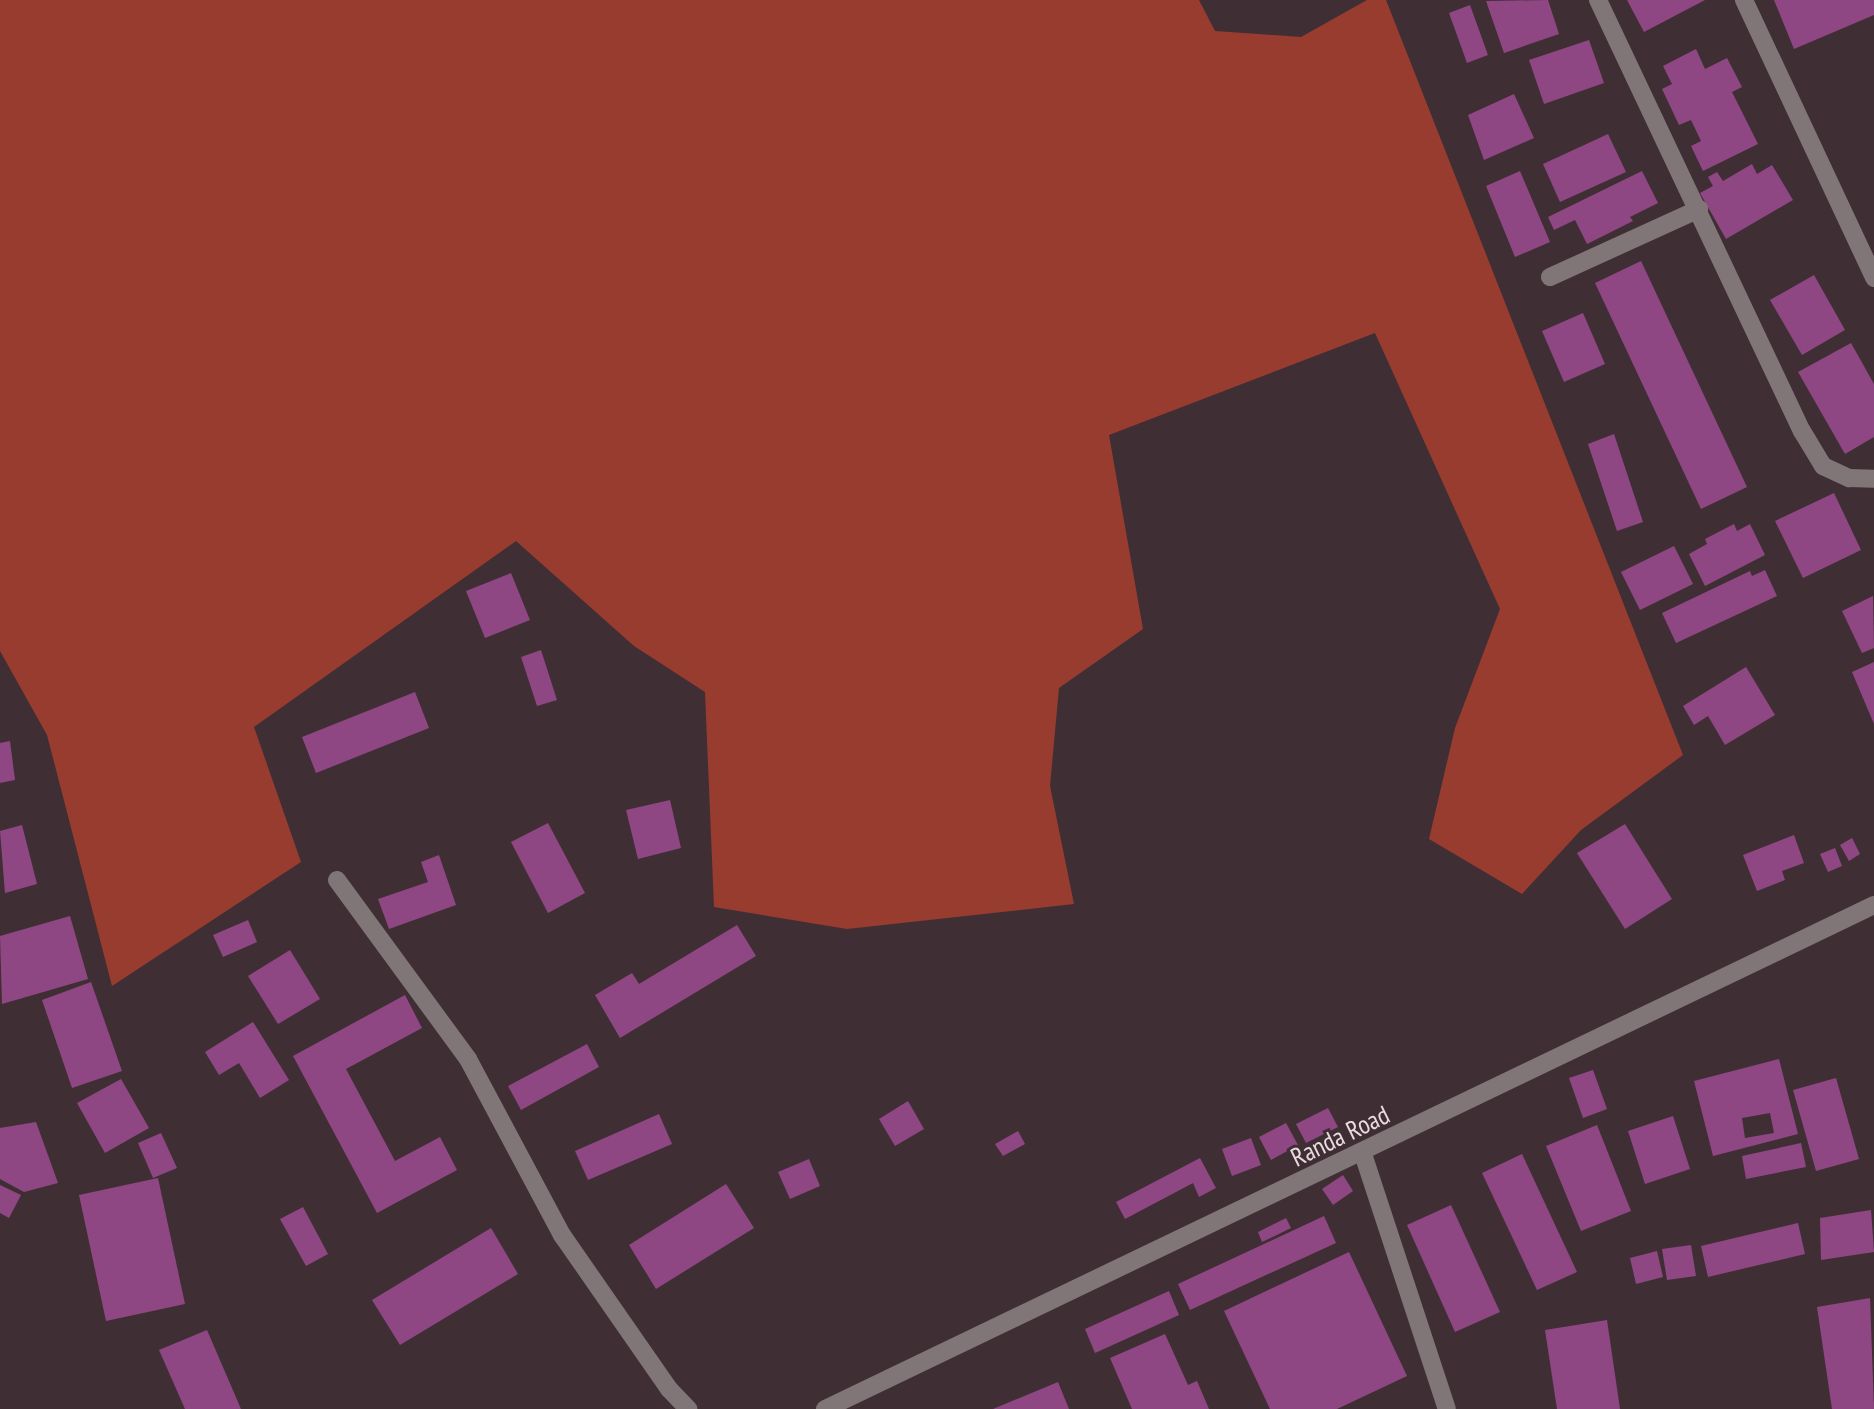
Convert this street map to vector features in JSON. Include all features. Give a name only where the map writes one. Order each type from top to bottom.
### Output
[{"type":"street","points":[[1598,0],[1802,431],[1823,466],[1849,478],[1874,479]]},
{"type":"street","points":[[1744,0],[1874,278]]},
{"type":"street","points":[[1550,276],[1699,209]]},
{"type":"street","points":[[337,880],[468,1059],[562,1235],[668,1389],[688,1409]]},
{"type":"street","name":"Randa Road","points":[[825,1409],[1363,1154],[1874,905]]},
{"type":"street","points":[[1363,1154],[1447,1409]]},
{"type":"shaded area","points":[[0,0],[1199,0],[1215,31],[1301,37],[1367,0],[1386,0],[1683,755],[1581,830],[1522,894],[1429,839],[1455,728],[1500,609],[1375,333],[1109,435],[1143,629],[1059,688],[1050,786],[1074,904],[847,929],[714,907],[705,692],[634,646],[516,541],[254,727],[301,862],[112,986],[47,735],[0,651]]},
{"type":"building","points":[[1548,0],[1559,34],[1504,53],[1486,1]]},
{"type":"building","points":[[1627,0],[1705,0],[1644,32]]},
{"type":"building","points":[[1774,0],[1874,0],[1874,15],[1794,49]]},
{"type":"building","points":[[1470,5],[1488,55],[1467,63],[1449,13]]},
{"type":"building","points":[[1589,40],[1604,83],[1544,104],[1529,60]]},
{"type":"building","points":[[1696,49],[1705,69],[1727,58],[1742,87],[1732,92],[1758,144],[1703,171],[1691,146],[1701,141],[1691,120],[1679,125],[1662,89],[1672,84],[1663,66]]},
{"type":"building","points":[[1514,94],[1534,138],[1484,160],[1468,115]]},
{"type":"building","points":[[1608,134],[1626,172],[1560,202],[1543,164]]},
{"type":"building","points":[[1752,164],[1757,174],[1772,165],[1793,200],[1726,239],[1700,193],[1713,186],[1708,177],[1717,172],[1723,181]]},
{"type":"building","points":[[1520,171],[1550,242],[1515,257],[1486,186]]},
{"type":"building","points":[[1642,171],[1658,203],[1630,217],[1633,221],[1587,244],[1575,220],[1554,230],[1548,217]]},
{"type":"building","points":[[1641,261],[1747,487],[1701,509],[1595,283]]},
{"type":"building","points":[[1814,275],[1845,330],[1802,355],[1770,300]]},
{"type":"building","points":[[1583,313],[1605,364],[1564,382],[1542,331]]},
{"type":"building","points":[[1851,343],[1874,384],[1874,437],[1845,454],[1798,372]]},
{"type":"building","points":[[1614,434],[1643,522],[1617,531],[1588,444]]},
{"type":"building","points":[[1834,493],[1861,550],[1803,578],[1775,521]]},
{"type":"building","points":[[1734,524],[1737,531],[1750,524],[1765,555],[1705,586],[1689,554],[1707,544],[1705,539]]},
{"type":"building","points":[[1674,546],[1693,584],[1640,610],[1621,572]]},
{"type":"building","points":[[1765,570],[1777,596],[1676,643],[1662,613],[1750,571],[1752,576]]},
{"type":"building","points":[[511,573],[530,620],[485,638],[466,591]]},
{"type":"building","points":[[1873,596],[1874,648],[1862,653],[1842,611]]},
{"type":"building","points":[[541,650],[557,700],[537,706],[521,657]]},
{"type":"building","points":[[1874,662],[1874,724],[1852,672]]},
{"type":"building","points":[[1746,667],[1775,715],[1725,745],[1708,716],[1694,725],[1683,706]]},
{"type":"building","points":[[415,692],[429,728],[316,773],[302,737]]},
{"type":"building","points":[[10,741],[15,780],[0,783],[0,743]]},
{"type":"building","points":[[670,800],[681,848],[638,859],[626,810]]},
{"type":"building","points":[[548,823],[585,893],[548,913],[511,842]]},
{"type":"building","points":[[1625,824],[1672,899],[1625,929],[1577,853]]},
{"type":"building","points":[[22,825],[37,884],[5,893],[0,831]]},
{"type":"building","points":[[1794,835],[1804,863],[1782,871],[1785,880],[1757,891],[1743,855]]},
{"type":"building","points":[[1852,838],[1860,854],[1849,861],[1840,845]]},
{"type":"building","points":[[1835,848],[1842,866],[1828,872],[1820,854]]},
{"type":"building","points":[[439,855],[456,905],[389,929],[378,899],[428,882],[421,862]]},
{"type":"building","points":[[70,916],[88,979],[2,1004],[0,936]]},
{"type":"building","points":[[248,920],[257,942],[223,957],[213,935]]},
{"type":"building","points":[[737,925],[756,956],[620,1038],[595,995],[632,973],[639,984]]},
{"type":"building","points":[[290,950],[320,999],[278,1024],[248,976]]},
{"type":"building","points":[[91,982],[122,1071],[72,1088],[42,1000]]},
{"type":"building","points":[[405,995],[422,1028],[346,1069],[395,1161],[440,1137],[457,1170],[377,1213],[293,1056]]},
{"type":"building","points":[[253,1022],[289,1080],[260,1098],[239,1063],[219,1075],[205,1052]]},
{"type":"building","points":[[587,1044],[599,1067],[521,1110],[508,1086]]},
{"type":"building","points":[[1779,1059],[1798,1134],[1713,1156],[1694,1081]],"holes":[[[1770,1113],[1774,1133],[1745,1138],[1742,1118]]]},
{"type":"building","points":[[1593,1070],[1607,1109],[1583,1118],[1569,1078]]},
{"type":"building","points":[[1836,1078],[1859,1159],[1816,1171],[1793,1090]]},
{"type":"building","points":[[121,1079],[149,1128],[105,1153],[77,1103]]},
{"type":"building","points":[[908,1101],[924,1129],[895,1146],[879,1119]]},
{"type":"building","points":[[1328,1108],[1338,1127],[1306,1143],[1296,1124]]},
{"type":"building","points":[[659,1114],[672,1144],[588,1180],[575,1151]]},
{"type":"building","points":[[1673,1116],[1690,1169],[1645,1184],[1628,1131]]},
{"type":"building","points":[[36,1122],[58,1183],[24,1192],[0,1179],[0,1128]]},
{"type":"building","points":[[1286,1123],[1298,1145],[1271,1160],[1259,1137]]},
{"type":"building","points":[[1597,1125],[1631,1211],[1581,1231],[1546,1146]]},
{"type":"building","points":[[1018,1131],[1025,1144],[1003,1156],[995,1144]]},
{"type":"building","points":[[161,1133],[177,1168],[153,1178],[138,1143]]},
{"type":"building","points":[[1251,1138],[1261,1165],[1232,1176],[1222,1149]]},
{"type":"building","points":[[1801,1143],[1806,1167],[1746,1179],[1742,1156]]},
{"type":"building","points":[[1522,1154],[1577,1272],[1537,1290],[1482,1173]]},
{"type":"building","points":[[1200,1158],[1216,1188],[1199,1197],[1193,1183],[1125,1219],[1116,1202]]},
{"type":"building","points":[[809,1159],[820,1186],[790,1199],[778,1172]]},
{"type":"building","points":[[1343,1175],[1353,1191],[1333,1205],[1322,1189]]},
{"type":"building","points":[[158,1178],[185,1304],[106,1321],[79,1195]]},
{"type":"building","points":[[726,1184],[754,1228],[656,1289],[629,1245]]},
{"type":"building","points":[[0,1185],[21,1195],[9,1218],[0,1213]]},
{"type":"building","points":[[1451,1205],[1500,1312],[1455,1332],[1407,1225]]},
{"type":"building","points":[[303,1207],[328,1254],[306,1266],[280,1219]]},
{"type":"building","points":[[1871,1210],[1874,1252],[1821,1260],[1820,1218]]},
{"type":"building","points":[[1324,1216],[1336,1243],[1190,1310],[1178,1284]]},
{"type":"building","points":[[1286,1218],[1291,1228],[1262,1242],[1258,1232]]},
{"type":"building","points":[[1798,1223],[1805,1254],[1708,1277],[1701,1246]]},
{"type":"building","points":[[491,1228],[518,1274],[400,1345],[372,1300]]},
{"type":"building","points":[[1691,1245],[1696,1276],[1667,1280],[1662,1249]]},
{"type":"building","points":[[1657,1251],[1663,1277],[1636,1284],[1630,1258]]},
{"type":"building","points":[[1349,1252],[1407,1376],[1337,1409],[1270,1409],[1224,1311]]},
{"type":"building","points":[[1169,1291],[1179,1315],[1095,1353],[1085,1329]]},
{"type":"building","points":[[1870,1298],[1874,1409],[1832,1409],[1817,1307]]},
{"type":"building","points":[[1607,1320],[1620,1409],[1557,1409],[1545,1330]]},
{"type":"building","points":[[207,1330],[241,1409],[185,1409],[159,1350]]},
{"type":"building","points":[[1165,1334],[1188,1385],[1197,1381],[1209,1409],[1132,1409],[1110,1358]]},
{"type":"building","points":[[1058,1382],[1069,1409],[993,1409]]}]
